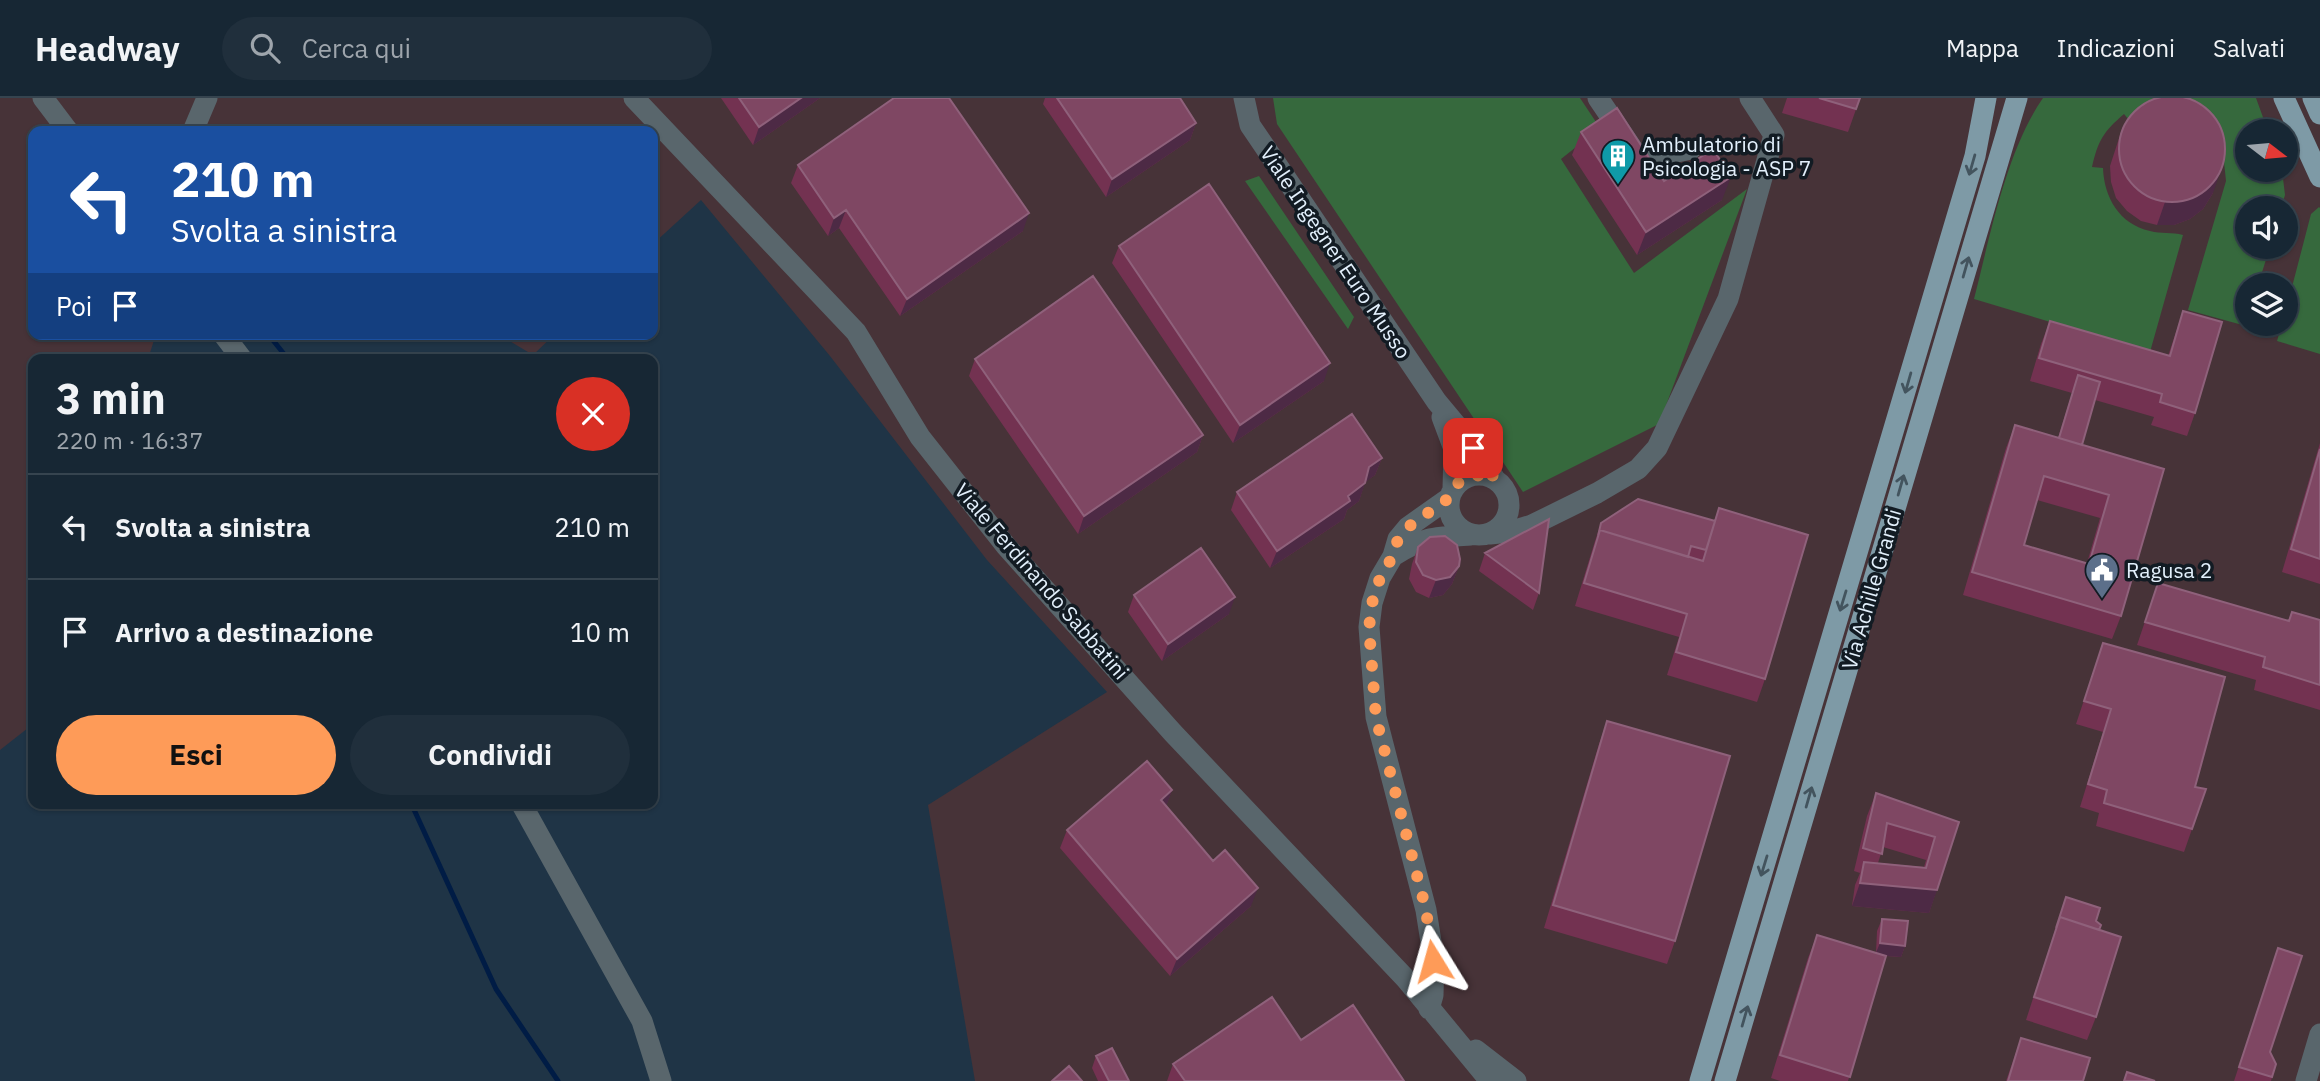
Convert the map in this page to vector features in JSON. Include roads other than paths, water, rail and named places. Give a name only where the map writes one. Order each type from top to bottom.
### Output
[{"type":"main road","name":"Via Achille Grandi","points":[[1700,1081],[1971,169],[1986,98]]},
{"type":"main road","name":"Via Achille Grandi","points":[[1725,1081],[2017,98]]},
{"type":"main road","points":[[2284,98],[2320,177]]},
{"type":"main road","points":[[2313,98],[2320,114]]},
{"type":"street","points":[[43,98],[64,126]]},
{"type":"street","points":[[194,126],[207,98]]},
{"type":"street","name":"Viale Ferdinando Sabbatini","points":[[634,98],[856,332],[920,436],[1006,546],[1173,733],[1397,969],[1434,1014]]},
{"type":"street","name":"Viale Ingegner Euro Musso","points":[[1244,98],[1250,125],[1437,402]]},
{"type":"street","points":[[1598,98],[1640,160],[1691,149]]},
{"type":"street","points":[[1393,556],[1422,539],[1439,535],[1510,532],[1532,525],[1638,469],[1657,448],[1728,299],[1774,135],[1751,98]]},
{"type":"street","points":[[228,340],[238,354]]},
{"type":"street","points":[[1437,402],[1502,485],[1508,498],[1509,506],[1504,523],[1481,534],[1455,525],[1448,508],[1454,449],[1437,402]]},
{"type":"street","points":[[1490,1081],[1434,1014],[1433,961],[1426,910],[1376,718],[1369,628],[1372,603],[1380,578],[1393,556],[1398,539],[1408,527],[1451,494],[1467,477],[1486,476],[1495,479]]},
{"type":"street","points":[[1508,498],[1521,507],[1536,511],[1560,510]]},
{"type":"street","points":[[524,809],[642,1021],[662,1081]]},
{"type":"street","points":[[1434,1014],[1516,1081]]},
{"type":"street","points":[[2306,1081],[2320,1034]]},
{"type":"waterway","points":[[273,340],[284,354]]},
{"type":"waterway","points":[[414,809],[496,989],[558,1081]]},
{"type":"place","name":"Ambulatorio di Psicologia - ASP 7","points":[[1618,186]]},
{"type":"place","name":"Ragusa 2","points":[[2102,600]]}]
